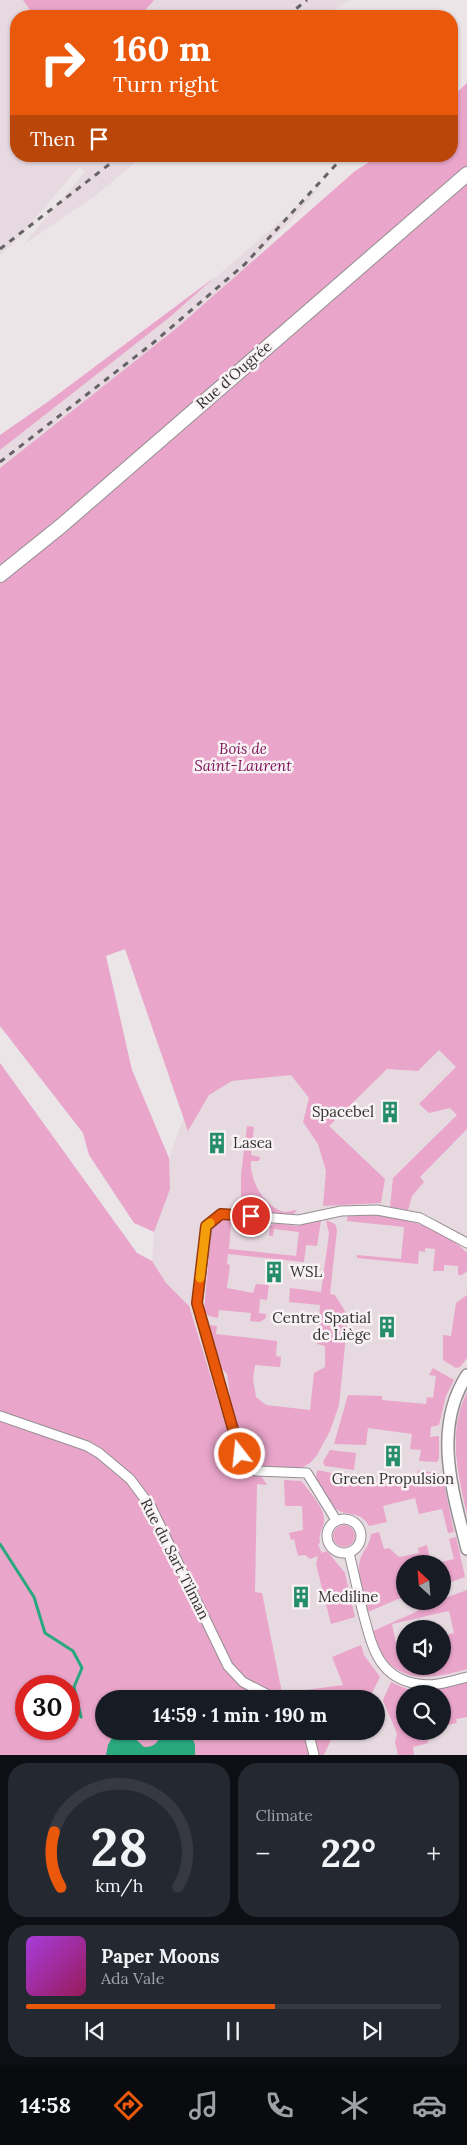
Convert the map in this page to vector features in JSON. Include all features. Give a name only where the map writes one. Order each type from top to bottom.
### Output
[{"type":"main road","name":"Rue d'Ougrée","points":[[0,575],[61,526],[467,174]]},
{"type":"street","points":[[336,1520],[306,1473],[256,1471],[246,1466],[240,1454],[197,1303],[206,1226],[221,1214],[299,1220],[341,1211],[377,1210],[420,1218],[467,1243]]},
{"type":"street","points":[[467,1375],[452,1411],[446,1444],[451,1482],[467,1549]]},
{"type":"street","name":"Rue du Sart Tilman","points":[[0,1416],[87,1446],[99,1453],[130,1479],[152,1507],[228,1666],[243,1682],[259,1690]]},
{"type":"street","points":[[341,1518],[352,1520],[360,1528],[362,1539],[359,1545],[349,1553],[346,1554],[334,1550],[327,1541],[328,1529],[336,1520],[341,1518]]},
{"type":"street","points":[[349,1553],[370,1644],[387,1670],[407,1682],[418,1685],[432,1685],[467,1677]]},
{"type":"street","points":[[310,1740],[314,1755]]},
{"type":"shaded area","points":[[0,0],[350,0],[334,10],[10,10],[10,162],[136,162],[95,196],[23,245],[85,172],[79,167],[16,241],[0,255]]},
{"type":"shaded area","points":[[324,183],[252,260],[249,267],[178,327],[0,468],[0,450],[170,317]]},
{"type":"shaded area","points":[[467,1036],[467,1392],[463,1400],[455,1438],[456,1464],[467,1515],[467,1755],[322,1755],[314,1740],[385,1740],[385,1690],[273,1690],[258,1672],[237,1460],[210,1375],[152,1261],[154,1232],[169,1158],[190,1100],[215,1091],[232,1081]]},
{"type":"shaded area","points":[[111,1740],[137,1740],[144,1747],[151,1746],[158,1740],[193,1740],[195,1755],[106,1755]]},
{"type":"green space","points":[[23,0],[154,0],[145,10],[30,10]]},
{"type":"green space","name":"Bois de Saint-Laurent","points":[[467,83],[467,1129],[420,1177],[424,1182],[412,1196],[408,1210],[390,1207],[393,1178],[457,1115],[450,1108],[429,1113],[419,1104],[456,1067],[439,1050],[418,1071],[387,1069],[329,1126],[385,1179],[381,1203],[323,1206],[326,1171],[318,1144],[303,1122],[309,1098],[291,1075],[232,1081],[209,1095],[188,1131],[125,949],[106,956],[132,1070],[169,1158],[170,1189],[154,1232],[134,1223],[89,1155],[83,1133],[0,1026],[0,468],[178,327],[355,171],[369,162],[458,162],[458,91]]},
{"type":"green space","points":[[215,277],[170,317],[0,450],[0,435],[49,401]]},
{"type":"green space","points":[[0,1063],[137,1253],[152,1261],[166,1283],[189,1306],[237,1462],[244,1471],[262,1477],[267,1485],[257,1484],[255,1592],[262,1593],[281,1690],[95,1690],[95,1740],[331,1740],[324,1755],[0,1755]]},
{"type":"green space","points":[[247,1126],[254,1127],[251,1155],[260,1157],[259,1161],[251,1161],[251,1168],[260,1192],[271,1205],[278,1209],[285,1212],[297,1210],[293,1215],[241,1211],[241,1175]]},
{"type":"green space","points":[[373,1214],[411,1222],[447,1237],[467,1253],[467,1271],[462,1275],[458,1275],[458,1266],[444,1265],[444,1271],[433,1271],[435,1249],[425,1248],[425,1252],[419,1251],[418,1264],[357,1258],[357,1255],[401,1259],[404,1227],[347,1221],[348,1215]]},
{"type":"green space","points":[[224,1218],[254,1221],[260,1225],[259,1235],[255,1235],[256,1227],[231,1224],[229,1249],[296,1256],[299,1232],[274,1229],[273,1236],[269,1236],[270,1226],[275,1223],[297,1226],[321,1220],[317,1246],[306,1245],[304,1262],[228,1254],[227,1264],[230,1265],[227,1288],[253,1293],[256,1284],[269,1285],[267,1300],[260,1299],[259,1313],[266,1314],[266,1318],[260,1322],[250,1321],[251,1313],[219,1310],[218,1318],[209,1316],[204,1312],[211,1230],[213,1226]]},
{"type":"green space","points":[[326,1220],[335,1224],[337,1230],[330,1294],[335,1295],[348,1316],[339,1405],[330,1431],[317,1455],[310,1463],[298,1470],[257,1466],[250,1461],[232,1411],[227,1374],[219,1366],[207,1329],[210,1325],[217,1326],[216,1334],[277,1341],[276,1356],[281,1357],[280,1367],[255,1365],[253,1379],[256,1397],[266,1405],[310,1410],[314,1373],[325,1367],[325,1346],[317,1344],[320,1305],[289,1302],[290,1288],[321,1292],[329,1234]]},
{"type":"green space","points":[[467,1295],[467,1358],[460,1367],[456,1368],[443,1360],[443,1335],[451,1336],[456,1303]]},
{"type":"green space","points":[[433,1368],[454,1380],[446,1396],[439,1425],[431,1427],[430,1437],[439,1436],[439,1458],[437,1462],[419,1461],[421,1450],[410,1449],[412,1434],[368,1428],[366,1445],[334,1444],[348,1395],[382,1396],[382,1400],[426,1404],[427,1397],[433,1398],[436,1376],[429,1375]]},
{"type":"green space","points":[[467,1392],[467,1515],[460,1484],[456,1438],[457,1423]]},
{"type":"green space","points":[[330,1450],[356,1453],[354,1470],[325,1466],[323,1462]]},
{"type":"green space","points":[[318,1470],[362,1480],[400,1485],[405,1482],[406,1478],[417,1479],[418,1470],[442,1474],[454,1532],[448,1533],[442,1509],[419,1514],[415,1498],[383,1506],[387,1522],[369,1526],[362,1517],[344,1513],[328,1501],[316,1480]]},
{"type":"green space","points":[[284,1480],[301,1481],[322,1510],[324,1522],[318,1545],[322,1553],[327,1551],[345,1573],[355,1617],[331,1624],[316,1564],[318,1556],[310,1559],[305,1555],[298,1556],[294,1539],[291,1540],[289,1533],[303,1530],[302,1506],[285,1506]]},
{"type":"green space","points":[[344,1525],[352,1528],[355,1536],[352,1544],[344,1547],[336,1544],[333,1536],[336,1528]]},
{"type":"green space","points":[[379,1532],[384,1549],[389,1548],[397,1555],[396,1600],[368,1612],[360,1579],[359,1566],[361,1556],[371,1534]]},
{"type":"green space","points":[[456,1537],[465,1577],[451,1582],[451,1560],[454,1559],[449,1539]]},
{"type":"green space","points":[[427,1545],[429,1555],[409,1555],[419,1553],[418,1548]]},
{"type":"green space","points":[[467,1590],[467,1669],[451,1673],[451,1634],[454,1633],[449,1611],[410,1620],[398,1620],[418,1611],[451,1610],[451,1596]]},
{"type":"green space","points":[[396,1621],[396,1623],[392,1624],[396,1643],[396,1669],[387,1661],[379,1648],[373,1631]]},
{"type":"green space","points":[[361,1645],[364,1655],[380,1677],[374,1690],[305,1690],[343,1685],[332,1657]]},
{"type":"green space","points":[[409,1675],[441,1675],[436,1676],[422,1677]]},
{"type":"green space","points":[[467,1681],[467,1717],[456,1719],[457,1723],[451,1724],[451,1685]]},
{"type":"green space","points":[[391,1682],[398,1685],[396,1685],[396,1732],[385,1705],[385,1696]]},
{"type":"green space","points":[[396,1738],[396,1740],[427,1740],[428,1743],[413,1747],[414,1755],[398,1755],[395,1742]]},
{"type":"waterway","points":[[0,1544],[34,1597],[45,1633],[73,1651],[82,1668],[74,1687],[81,1717]]},
{"type":"railway","points":[[294,10],[307,0]]},
{"type":"railway","points":[[0,249],[112,162]]},
{"type":"railway","points":[[0,462],[153,343],[245,264],[338,162]]},
{"type":"slow traffic","points":[[200,1278],[206,1226],[210,1223]]},
{"type":"place","name":"Spacebel","points":[[390,1112]]},
{"type":"place","name":"Lasea","points":[[217,1143]]},
{"type":"place","name":"WSL","points":[[274,1272]]},
{"type":"place","name":"Centre Spatial de Liège","points":[[387,1327]]},
{"type":"place","name":"Green Propulsion","points":[[393,1456]]},
{"type":"place","name":"Mediline","points":[[301,1597]]},
{"type":"route","points":[[240,1454],[197,1303],[206,1226],[221,1214],[251,1216]]}]
